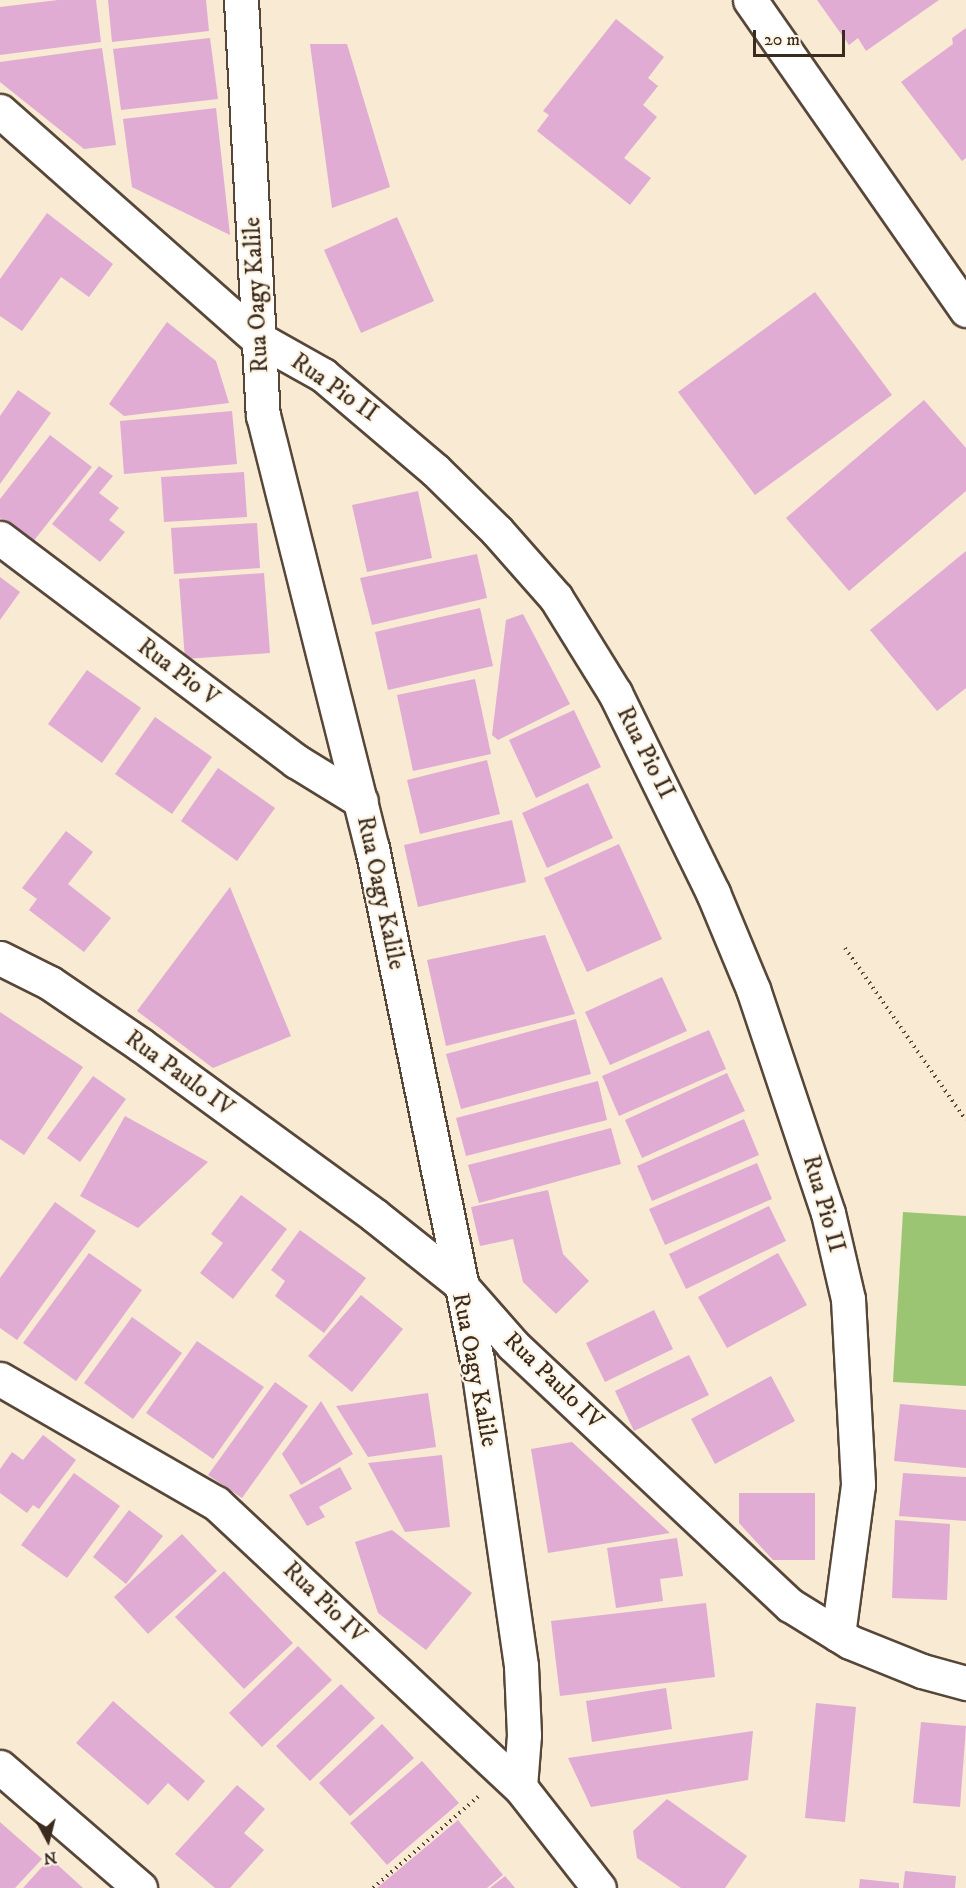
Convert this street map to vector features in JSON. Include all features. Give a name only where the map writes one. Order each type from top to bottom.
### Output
[{"type":"street","name":"Rua Oagy Kalile","points":[[241,0],[257,338],[263,415],[361,801],[458,1281],[477,1360],[521,1666],[524,1735],[512,1780]]},
{"type":"street","points":[[750,0],[966,310]]},
{"type":"street","name":"Rua Pio II","points":[[0,111],[257,338],[323,375],[378,418],[497,531],[556,598],[615,693],[713,893],[753,989],[828,1213],[848,1299],[858,1485],[838,1635]]},
{"type":"street","name":"Rua Pio V","points":[[0,538],[296,762],[361,801]]},
{"type":"street","name":"Rua Paulo IV","points":[[0,958],[50,984],[141,1045],[374,1215],[458,1281],[513,1345],[790,1605],[838,1635],[922,1671],[966,1683]]},
{"type":"street","name":"Rua Pio IV","points":[[0,1379],[216,1503],[512,1780],[599,1888]]},
{"type":"street","points":[[0,1767],[140,1888]]},
{"type":"path","points":[[845,948],[966,1120]]},
{"type":"path","points":[[373,1888],[512,1780]]},
{"type":"green space","points":[[903,1212],[966,1216],[966,1386],[893,1382]]},
{"type":"building","points":[[58,0],[96,0],[101,42],[0,55],[0,7]]},
{"type":"building","points":[[108,0],[206,0],[209,31],[112,42]]},
{"type":"building","points":[[817,0],[939,0],[866,51],[858,38],[849,45]]},
{"type":"building","points":[[616,19],[664,57],[648,78],[658,86],[643,105],[657,117],[624,158],[651,178],[630,205],[537,131],[549,115],[543,111]]},
{"type":"building","points":[[966,28],[966,158],[962,161],[901,82],[953,44],[952,38]]},
{"type":"building","points":[[210,38],[218,99],[121,110],[113,49]]},
{"type":"building","points":[[310,44],[347,44],[390,187],[332,208]]},
{"type":"building","points":[[102,48],[116,145],[84,149],[0,82],[0,62]]},
{"type":"building","points":[[216,108],[230,235],[132,187],[123,119]]},
{"type":"building","points":[[47,213],[113,264],[89,297],[61,277],[22,331],[0,316],[0,279]]},
{"type":"building","points":[[397,217],[434,301],[361,333],[324,250]]},
{"type":"building","points":[[815,292],[892,395],[755,495],[678,392]]},
{"type":"building","points":[[167,322],[216,361],[229,403],[124,416],[109,404]]},
{"type":"building","points":[[18,390],[51,413],[0,484],[0,416]]},
{"type":"building","points":[[924,400],[966,448],[966,491],[849,591],[786,518]]},
{"type":"building","points":[[232,411],[237,464],[124,474],[120,421]]},
{"type":"building","points":[[50,435],[92,467],[32,543],[0,518],[0,499]]},
{"type":"building","points":[[99,466],[113,476],[99,493],[119,508],[109,520],[125,532],[100,562],[52,524]]},
{"type":"building","points":[[244,472],[247,517],[164,522],[161,477]]},
{"type":"building","points":[[418,491],[432,558],[367,572],[352,505]]},
{"type":"building","points":[[257,523],[260,568],[174,574],[171,528]]},
{"type":"building","points":[[966,551],[966,688],[937,711],[870,630]]},
{"type":"building","points":[[477,554],[487,598],[372,625],[360,578]]},
{"type":"building","points":[[264,573],[270,653],[185,659],[179,579]]},
{"type":"building","points":[[0,577],[20,592],[0,620]]},
{"type":"building","points":[[480,608],[493,666],[388,690],[375,632]]},
{"type":"building","points":[[523,614],[570,704],[498,740],[492,735],[506,620]]},
{"type":"building","points":[[87,670],[141,708],[102,763],[48,724]]},
{"type":"building","points":[[475,679],[491,754],[413,771],[397,695]]},
{"type":"building","points":[[574,710],[601,767],[536,798],[509,740]]},
{"type":"building","points":[[155,717],[212,757],[172,814],[115,774]]},
{"type":"building","points":[[487,760],[500,814],[420,834],[407,780]]},
{"type":"building","points":[[218,768],[275,808],[237,861],[181,821]]},
{"type":"building","points":[[588,783],[613,838],[547,868],[522,813]]},
{"type":"building","points":[[512,820],[526,882],[418,907],[404,845]]},
{"type":"building","points":[[66,831],[93,852],[68,884],[111,918],[84,952],[29,910],[37,899],[22,888]]},
{"type":"building","points":[[619,844],[662,939],[587,972],[544,878]]},
{"type":"building","points":[[230,887],[291,1036],[213,1068],[137,1011]]},
{"type":"building","points":[[545,935],[575,1014],[446,1046],[427,960]]},
{"type":"building","points":[[662,977],[687,1031],[610,1065],[585,1012]]},
{"type":"building","points":[[0,1012],[83,1067],[24,1155],[0,1139]]},
{"type":"building","points":[[576,1019],[591,1074],[461,1109],[446,1054]]},
{"type":"building","points":[[709,1030],[726,1069],[619,1116],[602,1076]]},
{"type":"building","points":[[727,1073],[745,1111],[642,1158],[625,1120]]},
{"type":"building","points":[[93,1076],[126,1099],[80,1162],[47,1138]]},
{"type":"building","points":[[598,1081],[607,1120],[466,1156],[456,1118]]},
{"type":"building","points":[[125,1116],[208,1162],[138,1228],[80,1196]]},
{"type":"building","points":[[744,1119],[759,1155],[652,1201],[637,1166]]},
{"type":"building","points":[[611,1128],[621,1164],[479,1203],[468,1165]]},
{"type":"building","points":[[757,1163],[772,1199],[665,1245],[649,1209]]},
{"type":"building","points":[[548,1190],[563,1254],[589,1281],[556,1314],[523,1282],[513,1239],[480,1246],[471,1207]]},
{"type":"building","points":[[241,1195],[287,1229],[233,1299],[200,1273],[223,1243],[211,1234]]},
{"type":"building","points":[[55,1202],[96,1231],[17,1340],[0,1328],[0,1278]]},
{"type":"building","points":[[769,1206],[786,1241],[686,1289],[669,1254]]},
{"type":"building","points":[[300,1230],[366,1278],[324,1333],[275,1296],[285,1281],[271,1270]]},
{"type":"building","points":[[89,1253],[142,1290],[76,1381],[23,1343]]},
{"type":"building","points":[[778,1253],[807,1305],[727,1348],[698,1297]]},
{"type":"building","points":[[361,1295],[403,1329],[352,1392],[308,1356]]},
{"type":"building","points":[[654,1310],[673,1349],[605,1382],[586,1343]]},
{"type":"building","points":[[132,1317],[182,1353],[133,1419],[84,1383]]},
{"type":"building","points":[[197,1341],[264,1387],[213,1459],[146,1413]]},
{"type":"building","points":[[689,1355],[709,1395],[634,1431],[615,1391]]},
{"type":"building","points":[[771,1376],[795,1421],[715,1464],[691,1419]]},
{"type":"building","points":[[275,1382],[308,1406],[242,1498],[208,1475]]},
{"type":"building","points":[[428,1393],[436,1447],[368,1457],[336,1406]]},
{"type":"building","points":[[321,1401],[353,1454],[301,1485],[282,1454]]},
{"type":"building","points":[[900,1404],[966,1410],[966,1468],[894,1461]]},
{"type":"building","points":[[43,1435],[76,1460],[39,1509],[33,1505],[27,1513],[0,1493],[0,1469],[12,1452],[23,1460]]},
{"type":"building","points":[[572,1442],[670,1533],[548,1553],[531,1449]]},
{"type":"building","points":[[442,1455],[450,1527],[405,1532],[368,1463]]},
{"type":"building","points":[[340,1467],[352,1489],[319,1507],[325,1517],[307,1526],[289,1495]]},
{"type":"building","points":[[74,1473],[120,1506],[67,1578],[21,1545]]},
{"type":"building","points":[[903,1473],[966,1477],[966,1521],[899,1516]]},
{"type":"building","points":[[739,1493],[815,1493],[815,1560],[773,1560],[739,1523]]},
{"type":"building","points":[[129,1510],[163,1536],[126,1584],[93,1557]]},
{"type":"building","points":[[895,1520],[950,1524],[947,1600],[892,1598]]},
{"type":"building","points":[[392,1530],[472,1593],[426,1650],[378,1613],[355,1542]]},
{"type":"building","points":[[182,1534],[217,1571],[148,1634],[114,1597]]},
{"type":"building","points":[[677,1538],[683,1576],[660,1579],[663,1601],[616,1608],[607,1548]]},
{"type":"building","points":[[224,1571],[293,1643],[244,1689],[175,1617]]},
{"type":"building","points":[[706,1603],[715,1677],[560,1696],[551,1621]]},
{"type":"building","points":[[298,1646],[332,1680],[262,1747],[229,1713]]},
{"type":"building","points":[[341,1684],[375,1718],[310,1781],[276,1746]]},
{"type":"building","points":[[666,1688],[672,1729],[592,1742],[586,1701]]},
{"type":"building","points":[[113,1701],[205,1781],[188,1801],[168,1783],[148,1805],[76,1743]]},
{"type":"building","points":[[816,1703],[856,1707],[845,1822],[805,1818]]},
{"type":"building","points":[[921,1722],[966,1726],[960,1807],[913,1803]]},
{"type":"building","points":[[382,1724],[414,1758],[350,1816],[319,1783]]},
{"type":"building","points":[[753,1731],[748,1780],[591,1807],[568,1758]]},
{"type":"building","points":[[422,1761],[459,1803],[387,1865],[350,1823]]},
{"type":"building","points":[[237,1785],[265,1809],[244,1833],[264,1850],[230,1888],[215,1888],[175,1854]]},
{"type":"building","points":[[667,1799],[747,1856],[725,1888],[681,1888],[637,1858],[633,1831]]},
{"type":"building","points":[[458,1820],[503,1875],[487,1888],[377,1888]]},
{"type":"building","points":[[0,1822],[42,1859],[15,1888],[0,1888]]},
{"type":"building","points":[[50,1858],[83,1888],[23,1888]]},
{"type":"building","points":[[905,1871],[956,1876],[955,1888],[903,1888]]},
{"type":"building","points":[[505,1876],[515,1888],[490,1888]]},
{"type":"building","points":[[860,1879],[899,1883],[899,1888],[859,1888]]}]
